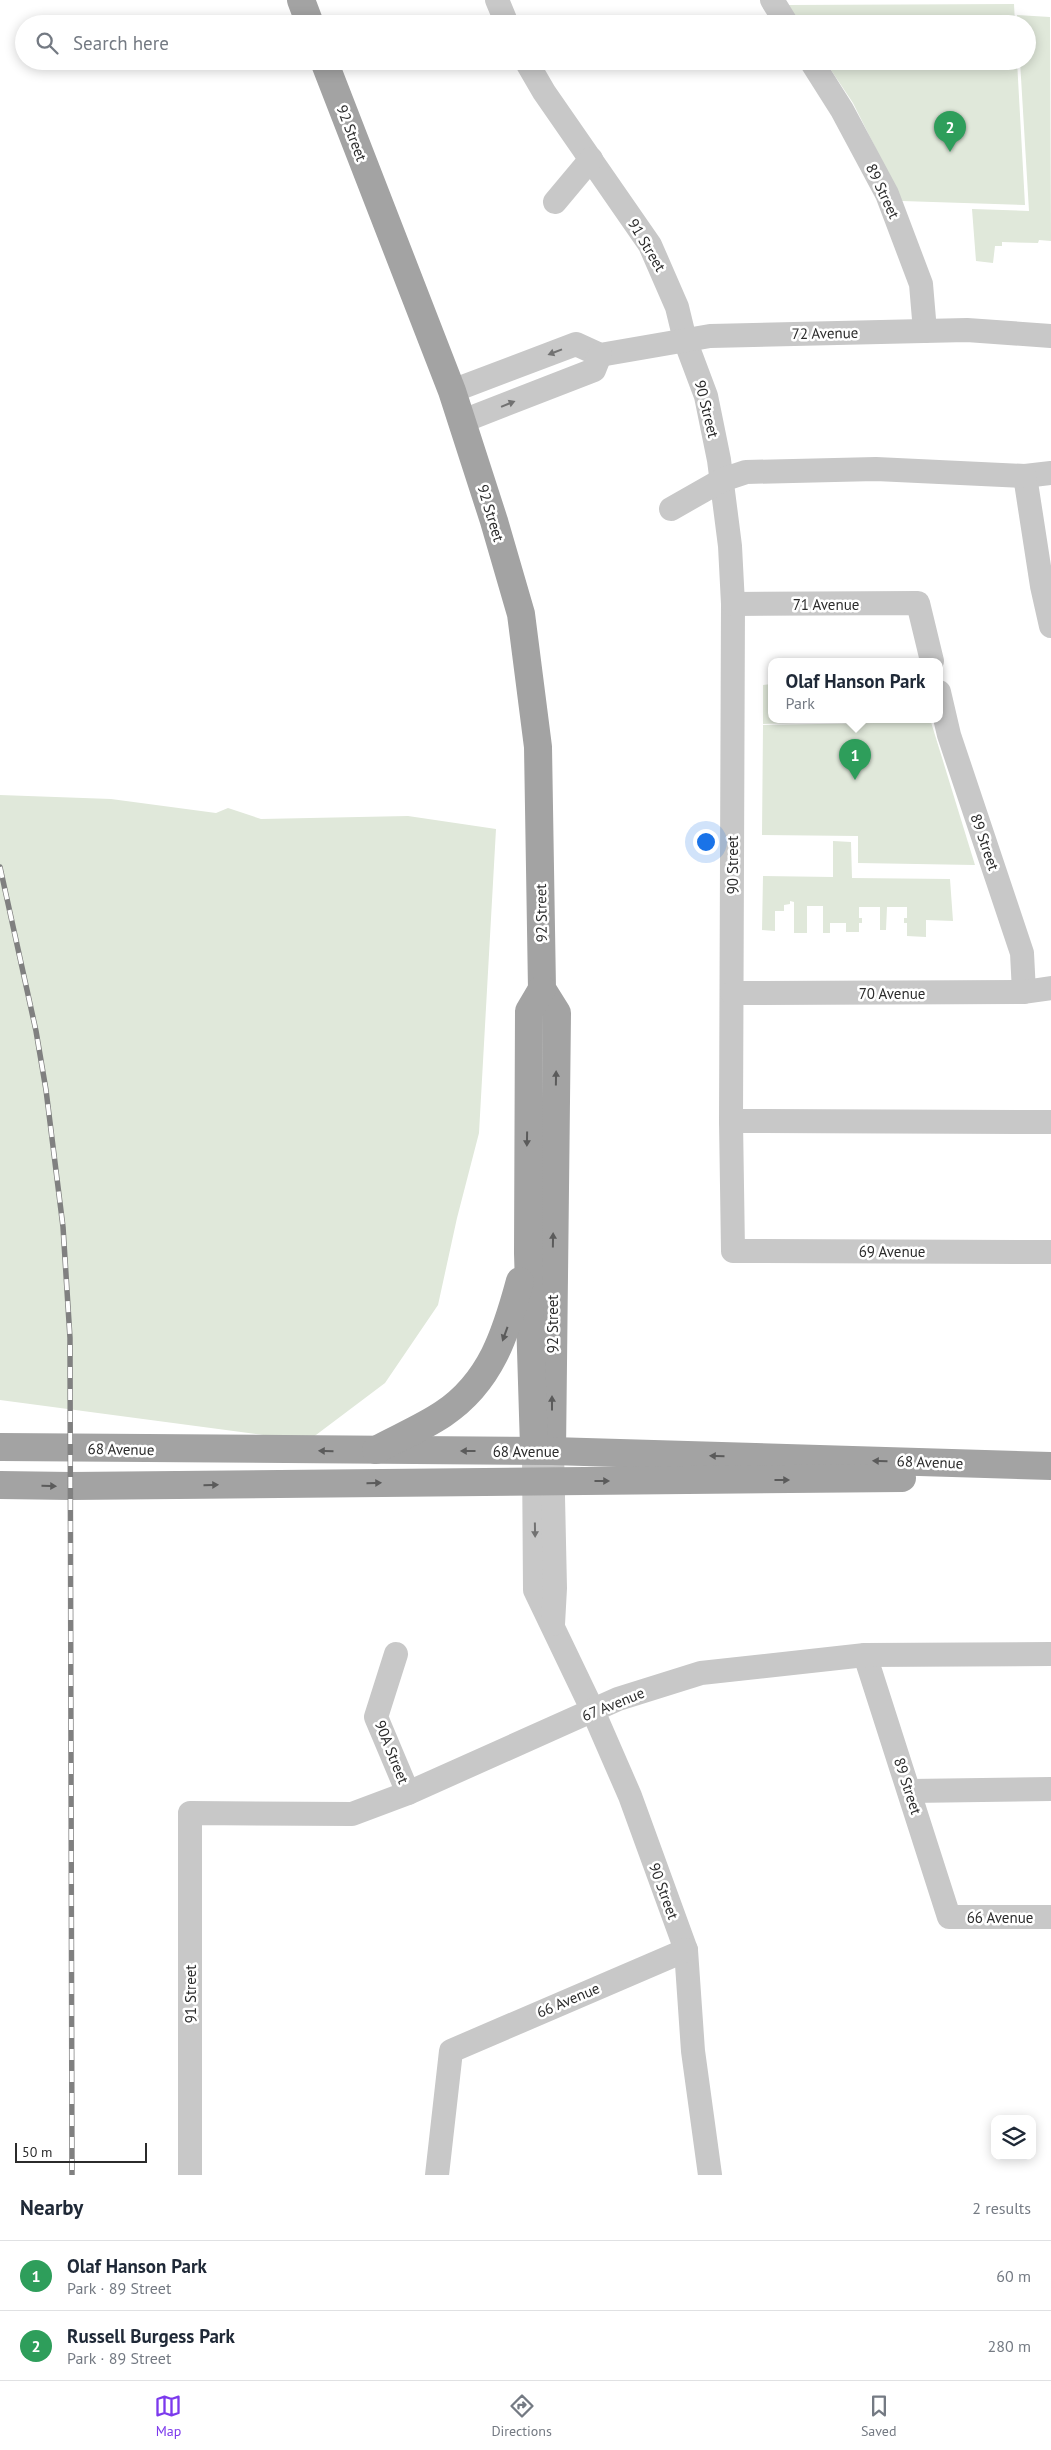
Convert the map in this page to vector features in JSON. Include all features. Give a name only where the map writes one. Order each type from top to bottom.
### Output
[{"type":"main road","points":[[300,0],[306,15]]},
{"type":"main road","name":"92 Street","points":[[327,70],[452,391],[521,614],[538,748],[542,989],[557,1013],[543,1451]]},
{"type":"main road","name":"92 Street","points":[[542,989],[529,1011],[528,1253],[543,1451]]},
{"type":"main road","points":[[374,1451],[444,1414],[479,1383],[496,1356],[506,1332],[528,1253]]},
{"type":"main road","name":"68 Avenue","points":[[0,1448],[543,1451],[1051,1466]]},
{"type":"main road","name":"68 Avenue","points":[[0,1485],[857,1480],[1051,1472]]},
{"type":"street","points":[[498,0],[504,15]]},
{"type":"street","points":[[772,0],[781,15]]},
{"type":"street","name":"91 Street","points":[[531,70],[544,92],[650,244],[677,307],[686,340]]},
{"type":"street","name":"89 Street","points":[[817,70],[842,110],[887,194],[921,284],[926,331]]},
{"type":"street","points":[[555,202],[591,159]]},
{"type":"street","name":"72 Avenue","points":[[600,355],[710,336],[967,330],[1051,336]]},
{"type":"street","name":"90 Street","points":[[686,340],[706,396],[722,480],[730,546],[733,604],[731,1121],[733,1251]]},
{"type":"street","points":[[452,391],[576,344],[600,355],[594,370],[462,421]]},
{"type":"street","points":[[671,509],[722,480],[746,472],[876,469],[1025,476],[1051,473]]},
{"type":"street","points":[[1025,476],[1042,586],[1051,626]]},
{"type":"street","name":"71 Avenue","points":[[733,604],[918,603],[931,658]]},
{"type":"street","name":"89 Street","points":[[943,709],[949,735],[1022,952],[1024,992]]},
{"type":"street","name":"70 Avenue","points":[[732,994],[1024,992],[1051,988]]},
{"type":"street","points":[[731,1121],[1051,1122]]},
{"type":"street","name":"69 Avenue","points":[[733,1251],[1051,1252]]},
{"type":"street","name":"92 Street","points":[[543,1451],[544,1482]]},
{"type":"street","name":"90 Street","points":[[544,1482],[555,1588],[553,1624],[630,1796],[686,1950],[693,2051],[710,2175]]},
{"type":"street","name":"90A Street","points":[[396,1654],[376,1717],[408,1793]]},
{"type":"street","name":"67 Avenue","points":[[190,1813],[352,1814],[408,1793],[618,1699],[701,1673],[865,1655],[1051,1654]]},
{"type":"street","name":"89 Street","points":[[865,1655],[949,1917]]},
{"type":"street","points":[[910,1791],[1051,1789]]},
{"type":"street","name":"91 Street","points":[[190,1813],[190,2175]]},
{"type":"street","name":"66 Avenue","points":[[949,1917],[1051,1917]]},
{"type":"street","name":"66 Avenue","points":[[438,2175],[451,2051],[686,1950]]},
{"type":"shaded area","points":[[1014,4],[1015,15],[794,15],[788,5]]},
{"type":"shaded area","points":[[1036,16],[1050,17],[1051,241],[1039,240],[1038,243],[1002,242],[1002,246],[995,246],[993,263],[976,261],[972,209],[1029,211],[1021,70],[1036,70]]},
{"type":"shaded area","points":[[831,70],[1018,70],[1025,205],[902,201],[853,103]]},
{"type":"shaded area","points":[[768,684],[768,723],[796,723],[763,724],[763,685]]},
{"type":"shaded area","points":[[931,723],[975,865],[858,863],[858,836],[762,835],[763,725]]},
{"type":"shaded area","points":[[0,795],[111,799],[216,813],[228,808],[261,819],[408,816],[496,829],[479,1133],[457,1218],[438,1305],[385,1383],[308,1441],[0,1400]]},
{"type":"shaded area","points":[[833,841],[851,842],[852,878],[950,879],[953,921],[926,920],[926,937],[907,936],[907,923],[904,923],[904,918],[907,918],[907,907],[887,907],[886,930],[880,930],[880,907],[859,907],[859,918],[862,918],[862,923],[859,923],[859,932],[846,932],[846,923],[830,923],[830,933],[823,933],[823,906],[807,906],[807,933],[794,933],[794,902],[790,901],[790,904],[784,905],[784,911],[775,911],[775,931],[762,930],[763,876],[833,877]]},
{"type":"railway","points":[[0,867],[36,1031],[46,1090],[63,1227],[70,1338],[72,2175]]},
{"type":"place","name":"Russell Burgess Park","points":[[950,152]]},
{"type":"place","name":"Olaf Hanson Park","points":[[855,780]]}]
